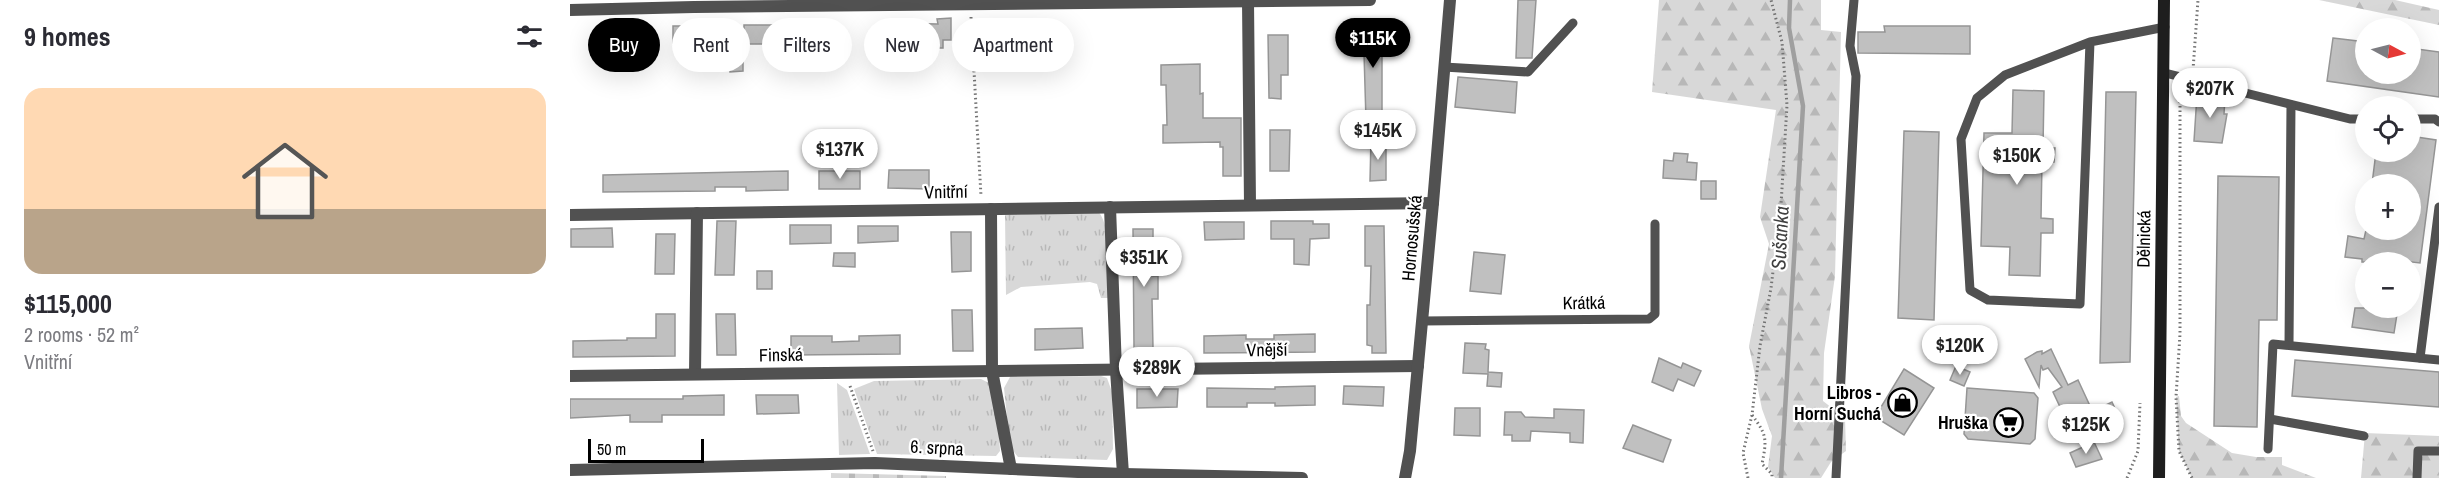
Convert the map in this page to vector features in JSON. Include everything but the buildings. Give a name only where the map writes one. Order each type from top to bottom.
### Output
[{"type":"main road","name":"Dělnická","points":[[2159,478],[2164,0]]},
{"type":"street","points":[[570,10],[693,3],[970,4],[1370,0]]},
{"type":"street","name":"Hornosušská","points":[[1405,478],[1410,451],[1434,203],[1450,0]]},
{"type":"street","points":[[1248,1],[1250,205]]},
{"type":"street","name":"Vnitřní","points":[[570,215],[1434,203]]},
{"type":"street","points":[[1110,207],[1116,370],[1123,476]]},
{"type":"street","points":[[991,209],[992,371],[1011,468]]},
{"type":"street","points":[[695,374],[698,213]]},
{"type":"street","name":"Vnější","points":[[992,371],[1418,366]]},
{"type":"street","name":"Finská","points":[[570,376],[992,371]]},
{"type":"street","name":"6. srpna","points":[[570,470],[875,463],[1011,468],[1123,476],[1302,478]]},
{"type":"lane","points":[[1836,478],[1857,76],[1850,46],[1854,0]]},
{"type":"lane","points":[[1444,67],[1528,72],[1573,23]]},
{"type":"lane","points":[[2090,42],[2080,304],[1988,300],[1970,290],[1961,139],[1977,98],[2005,75],[2090,42],[2164,27]]},
{"type":"lane","points":[[2165,73],[2355,119]]},
{"type":"lane","points":[[2289,344],[2291,105]]},
{"type":"lane","points":[[2421,119],[2435,119],[2439,122]]},
{"type":"lane","points":[[2420,358],[2439,207]]},
{"type":"lane","name":"Krátká","points":[[1422,321],[1649,319],[1655,314],[1654,224]]},
{"type":"lane","points":[[2268,449],[2273,344],[2439,360]]},
{"type":"lane","points":[[2270,419],[2364,436]]},
{"type":"lane","points":[[2417,478],[2418,451],[2439,451]]},
{"type":"path","points":[[1749,478],[1743,453],[1752,415],[1781,205],[1787,105],[1782,42],[1771,0]]},
{"type":"path","points":[[2193,81],[2199,0]]},
{"type":"path","points":[[970,4],[980,195],[991,209]]},
{"type":"path","points":[[2180,77],[2180,334],[2176,397],[2179,452],[2192,478]]},
{"type":"path","points":[[848,372],[849,385],[874,453],[875,463]]},
{"type":"path","points":[[2127,478],[2138,451],[2140,404]]},
{"type":"path","points":[[1752,415],[1765,432],[1766,444],[1762,464],[1772,474],[1772,478]]},
{"type":"green space","points":[[1659,0],[1821,0],[1821,30],[1841,32],[1835,276],[1824,353],[1823,401],[1845,418],[1846,451],[1831,462],[1821,478],[1775,478],[1768,467],[1772,436],[1762,409],[1749,346],[1769,244],[1760,217],[1776,110],[1652,92]]},
{"type":"green space","points":[[2319,0],[2395,0],[2439,10],[2439,25],[2421,21],[2421,18],[2405,18]]},
{"type":"green space","points":[[1098,211],[1103,219],[1108,240],[1108,298],[1101,298],[1097,284],[1090,282],[1021,287],[1006,295],[1005,215]]},
{"type":"green space","points":[[1101,376],[1107,378],[1112,392],[1113,449],[1107,460],[1018,457],[1010,447],[1004,388],[1010,377]]},
{"type":"green space","points":[[981,379],[989,383],[997,407],[1000,451],[996,456],[877,454],[854,389],[874,381]]},
{"type":"green space","points":[[837,383],[847,390],[870,454],[839,455]]},
{"type":"green space","points":[[2179,396],[2181,416],[2186,423],[2232,453],[2256,457],[2282,457],[2282,465],[2316,478],[2192,478],[2179,451],[2176,397]]},
{"type":"green space","points":[[2365,433],[2439,436],[2439,478],[2361,478]]},
{"type":"green space","points":[[831,473],[946,476],[946,478],[831,478]]},
{"type":"waterway","name":"Sušanka","points":[[1781,478],[1803,106],[1789,28],[1790,0]]},
{"type":"place","name":"Libros - Horní Suchá","points":[[1902,403]]},
{"type":"place","name":"Hruška","points":[[2009,423]]}]
